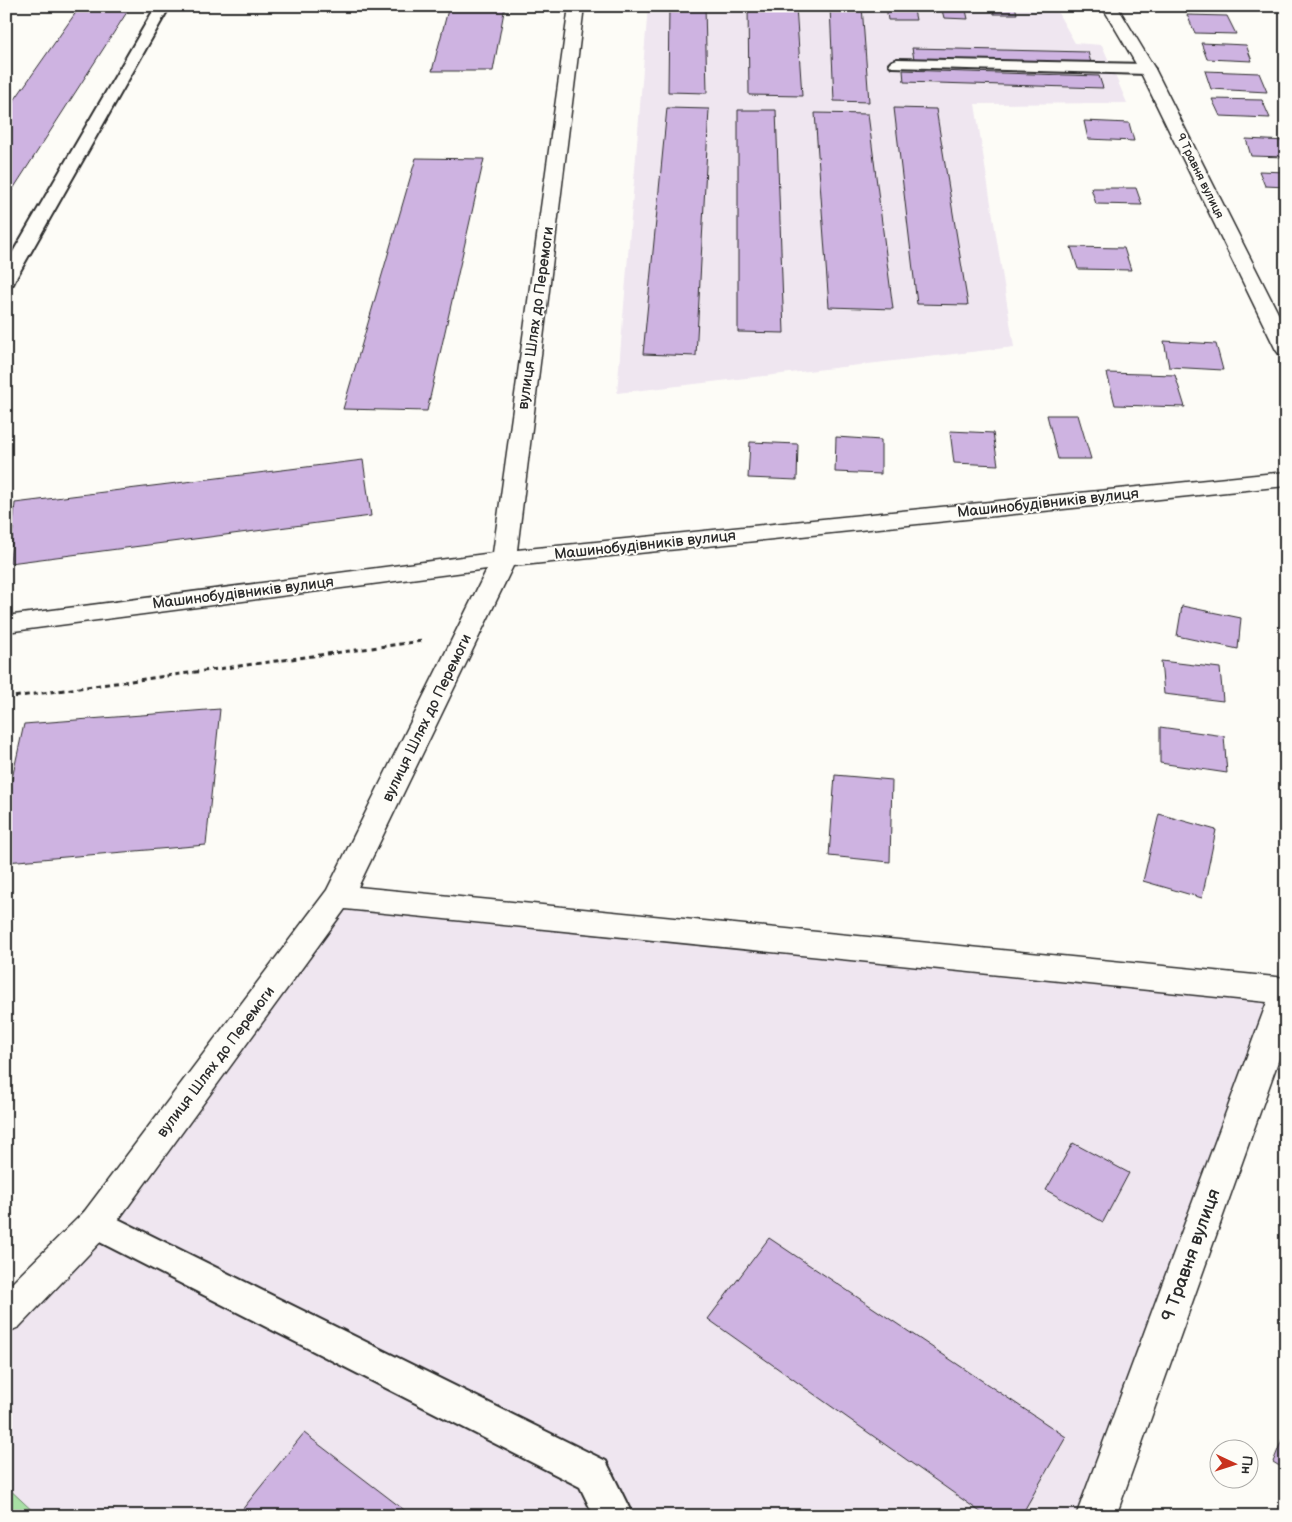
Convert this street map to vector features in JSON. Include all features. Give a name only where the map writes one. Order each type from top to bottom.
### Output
[{"type":"street","name":"вулиця Шлях до Перемоги","points":[[6,1315],[96,1223],[338,897],[504,559],[577,6]]},
{"type":"street","name":"9 Травня вулиця","points":[[1109,6],[1148,68],[1286,350]]},
{"type":"street","name":"Машинобудівників вулиця","points":[[6,624],[504,559],[1286,479]]},
{"type":"street","points":[[338,897],[1286,993]]},
{"type":"street","name":"9 Травня вулиця","points":[[1096,1516],[1286,993]]},
{"type":"lane","points":[[6,280],[164,6]]},
{"type":"lane","points":[[897,64],[1148,68]]},
{"type":"lane","points":[[96,1223],[594,1474],[614,1516]]},
{"type":"path","points":[[6,698],[467,634]]},
{"type":"shaded area","points":[[648,6],[1054,6],[1075,43],[1102,45],[1127,103],[975,104],[1014,347],[617,393]]},
{"type":"shaded area","points":[[338,897],[1286,991],[1096,1516],[38,1516],[6,1486],[6,1315]]},
{"type":"green space","points":[[6,1486],[38,1516],[6,1516]]},
{"type":"building","points":[[449,6],[505,6],[493,71],[432,71]]},
{"type":"building","points":[[669,6],[705,6],[707,93],[668,92]]},
{"type":"building","points":[[748,6],[796,6],[802,96],[749,95]]},
{"type":"building","points":[[830,6],[862,6],[869,102],[834,101]]},
{"type":"building","points":[[886,6],[913,6],[916,20],[888,20]]},
{"type":"building","points":[[941,6],[965,6],[968,19],[944,18]]},
{"type":"building","points":[[992,6],[1015,6],[1017,14],[994,14]]},
{"type":"building","points":[[79,8],[129,9],[6,200],[6,112]]},
{"type":"building","points":[[1187,15],[1227,16],[1236,34],[1195,33]]},
{"type":"building","points":[[1201,43],[1246,45],[1252,61],[1207,59]]},
{"type":"building","points":[[912,48],[1088,52],[1091,63],[914,59]]},
{"type":"building","points":[[903,70],[1099,76],[1103,88],[904,82]]},
{"type":"building","points":[[1205,71],[1259,73],[1267,92],[1211,89]]},
{"type":"building","points":[[1212,99],[1262,100],[1270,118],[1220,116]]},
{"type":"building","points":[[667,108],[709,109],[696,356],[643,354]]},
{"type":"building","points":[[894,108],[936,109],[968,305],[917,304]]},
{"type":"building","points":[[738,110],[776,110],[784,333],[738,332]]},
{"type":"building","points":[[815,113],[868,114],[893,309],[829,307]]},
{"type":"building","points":[[1084,121],[1129,123],[1134,141],[1088,139]]},
{"type":"building","points":[[1246,139],[1286,141],[1286,157],[1251,156]]},
{"type":"building","points":[[416,158],[484,159],[427,411],[343,409]]},
{"type":"building","points":[[1259,171],[1286,172],[1286,187],[1265,186]]},
{"type":"building","points":[[1091,188],[1136,188],[1142,205],[1096,204]]},
{"type":"building","points":[[1071,247],[1124,248],[1131,270],[1078,269]]},
{"type":"building","points":[[1164,341],[1216,344],[1223,370],[1169,367]]},
{"type":"building","points":[[1107,373],[1175,375],[1185,407],[1115,405]]},
{"type":"building","points":[[1047,415],[1078,415],[1091,459],[1058,459]]},
{"type":"building","points":[[950,431],[993,433],[998,465],[954,463]]},
{"type":"building","points":[[836,437],[881,440],[881,474],[835,472]]},
{"type":"building","points":[[750,442],[798,444],[797,480],[748,478]]},
{"type":"building","points":[[363,460],[371,516],[10,563],[15,503]]},
{"type":"building","points":[[1182,606],[1241,618],[1238,649],[1177,636]]},
{"type":"building","points":[[1161,661],[1220,668],[1223,701],[1164,694]]},
{"type":"building","points":[[220,709],[206,845],[6,862],[6,806],[24,724]]},
{"type":"building","points":[[1160,727],[1224,736],[1227,773],[1160,763]]},
{"type":"building","points":[[835,775],[892,780],[890,862],[829,856]]},
{"type":"building","points":[[1159,814],[1216,830],[1202,898],[1143,881]]},
{"type":"building","points":[[1073,1143],[1129,1173],[1103,1222],[1046,1190]]},
{"type":"building","points":[[769,1238],[1066,1437],[1021,1516],[986,1516],[708,1319]]},
{"type":"building","points":[[1286,1430],[1286,1470],[1273,1462]]},
{"type":"building","points":[[304,1433],[412,1516],[237,1516]]}]
